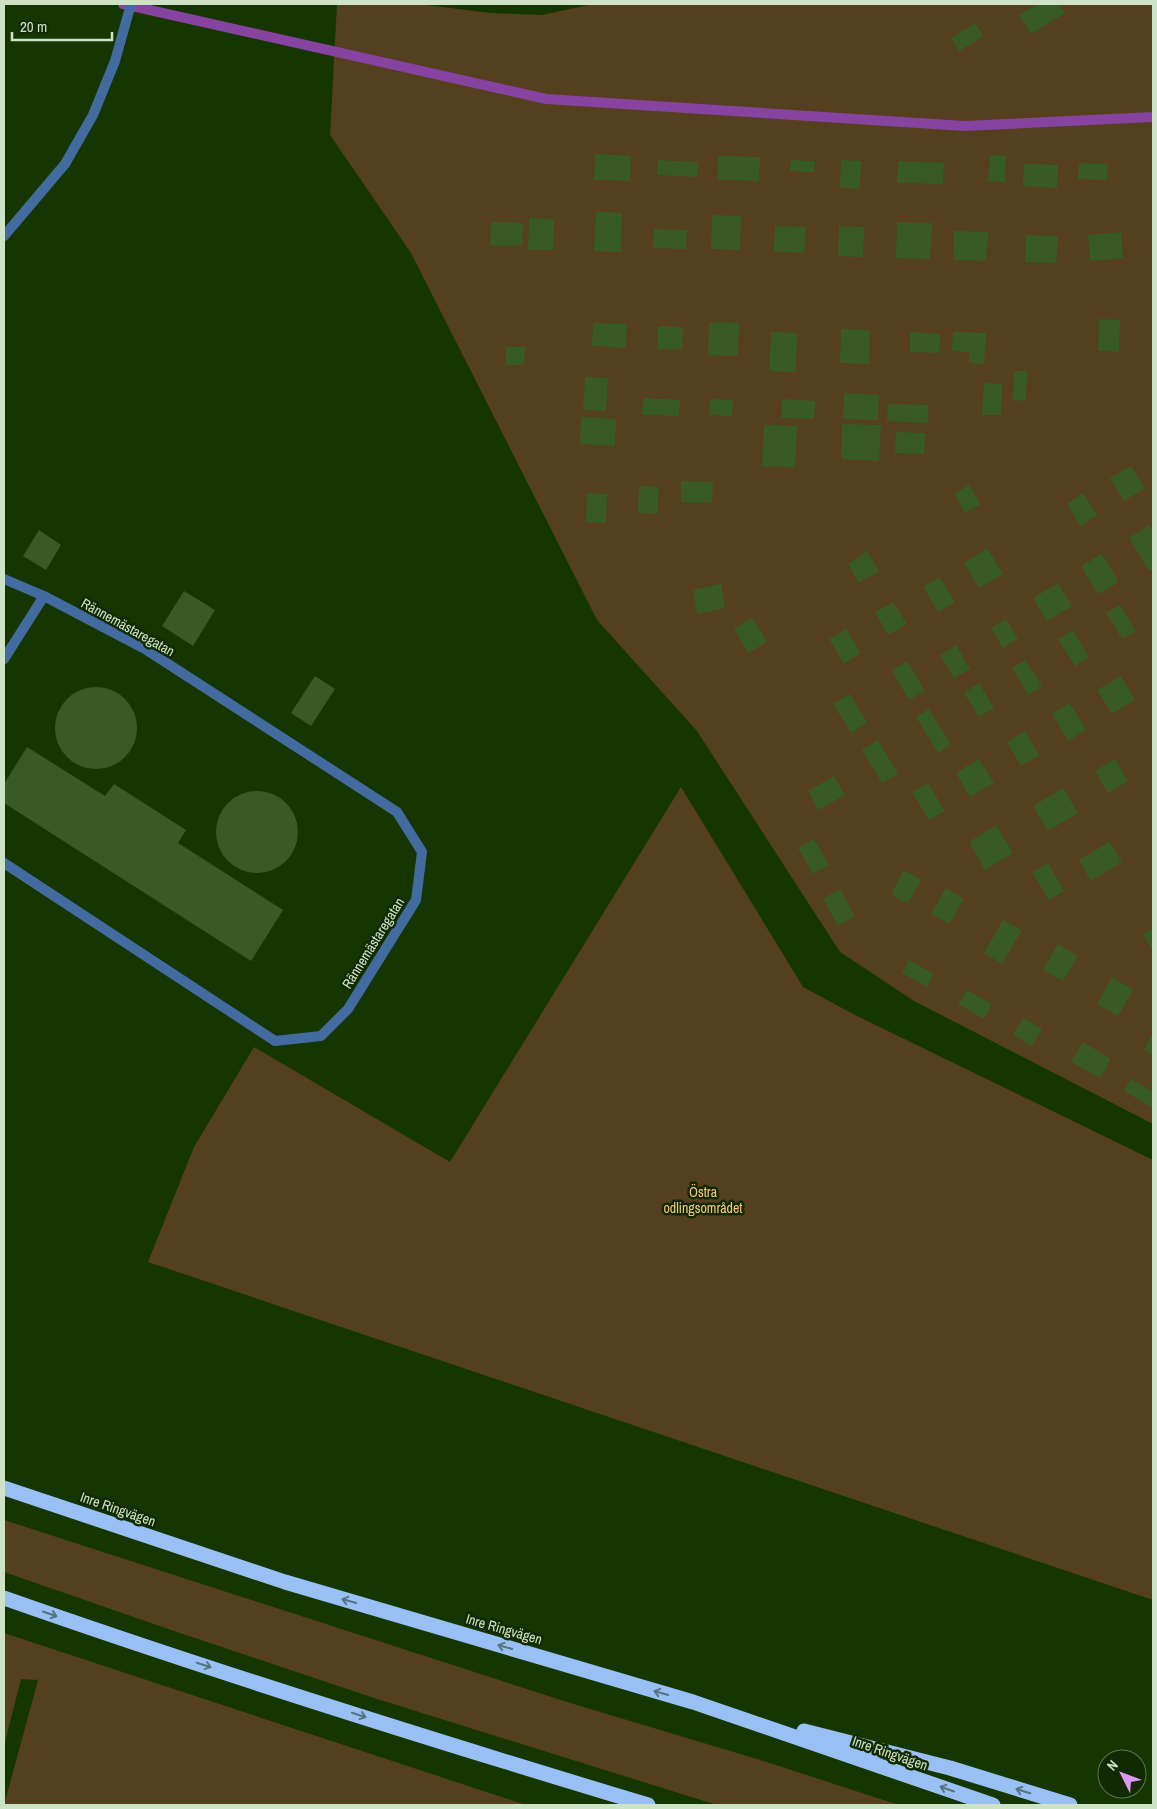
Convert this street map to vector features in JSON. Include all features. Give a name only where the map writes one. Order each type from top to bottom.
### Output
[{"type":"highway","name":"Inre Ringvägen","points":[[4,1488],[285,1582],[693,1702],[993,1805]]},
{"type":"highway","points":[[4,1598],[105,1634],[520,1767],[648,1805]]},
{"type":"highway","points":[[693,1702],[950,1768],[1070,1805]]},
{"type":"highway","points":[[520,1767],[615,1805]]},
{"type":"lane","points":[[4,236],[66,164],[93,115],[115,61],[130,4]]},
{"type":"lane","name":"Rännemästaregatan","points":[[4,579],[44,596],[145,649],[397,812],[422,852],[416,900],[348,1009],[321,1036],[275,1041],[4,863]]},
{"type":"lane","points":[[4,659],[44,596]]},
{"type":"green space","points":[[337,4],[419,4],[490,13],[542,15],[593,4],[1153,4],[1153,1124],[914,1001],[840,952],[697,731],[597,620],[411,253],[330,135]]},
{"type":"green space","name":"Östra odlingsområdet","points":[[681,787],[803,987],[855,1015],[1153,1160],[1153,1600],[148,1262],[194,1147],[254,1047],[450,1162]]},
{"type":"green space","points":[[4,1520],[567,1702],[757,1759],[899,1805],[717,1805],[374,1698],[4,1572]]},
{"type":"green space","points":[[4,1633],[526,1805],[4,1805],[38,1680],[21,1679],[4,1746]]},
{"type":"building","points":[[1038,4],[1059,4],[1065,13],[1031,34],[1019,15]]},
{"type":"building","points":[[975,23],[984,36],[959,51],[951,38]]},
{"type":"building","points":[[595,154],[631,156],[630,181],[594,180]]},
{"type":"building","points":[[990,155],[1006,156],[1005,182],[988,181]]},
{"type":"building","points":[[718,156],[760,157],[759,181],[717,180]]},
{"type":"building","points":[[658,160],[698,162],[697,177],[657,175]]},
{"type":"building","points":[[791,160],[815,161],[814,172],[790,171]]},
{"type":"building","points":[[841,160],[861,161],[860,189],[840,188]]},
{"type":"building","points":[[898,161],[944,163],[943,184],[897,183]]},
{"type":"building","points":[[1079,163],[1108,164],[1107,180],[1078,179]]},
{"type":"building","points":[[1024,164],[1058,165],[1057,188],[1023,186]]},
{"type":"building","points":[[596,212],[622,213],[621,252],[594,251]]},
{"type":"building","points":[[712,215],[741,216],[740,250],[711,249]]},
{"type":"building","points":[[529,218],[554,219],[553,250],[528,250]]},
{"type":"building","points":[[491,222],[523,223],[522,246],[490,245]]},
{"type":"building","points":[[897,222],[932,223],[930,259],[896,258]]},
{"type":"building","points":[[775,226],[806,227],[804,253],[774,252]]},
{"type":"building","points":[[839,226],[864,227],[863,257],[838,256]]},
{"type":"building","points":[[654,229],[687,230],[686,249],[653,248]]},
{"type":"building","points":[[954,231],[988,232],[986,261],[953,260]]},
{"type":"building","points":[[1121,232],[1123,258],[1090,261],[1088,235]]},
{"type":"building","points":[[1026,235],[1058,236],[1056,263],[1025,262]]},
{"type":"building","points":[[1099,319],[1120,320],[1119,352],[1098,351]]},
{"type":"building","points":[[709,322],[739,323],[738,356],[708,355]]},
{"type":"building","points":[[593,323],[627,324],[626,348],[592,346]]},
{"type":"building","points":[[658,326],[683,327],[682,350],[657,349]]},
{"type":"building","points":[[841,329],[870,330],[869,364],[840,363]]},
{"type":"building","points":[[771,332],[797,333],[796,372],[769,371]]},
{"type":"building","points":[[910,332],[940,334],[939,353],[910,352]]},
{"type":"building","points":[[953,332],[986,333],[984,364],[969,363],[969,352],[952,351]]},
{"type":"building","points":[[506,347],[525,347],[524,365],[506,365]]},
{"type":"building","points":[[1014,371],[1027,371],[1026,401],[1013,400]]},
{"type":"building","points":[[585,377],[608,378],[606,411],[583,410]]},
{"type":"building","points":[[984,383],[1002,384],[1001,415],[982,415]]},
{"type":"building","points":[[844,393],[879,395],[878,420],[843,419]]},
{"type":"building","points":[[643,398],[680,400],[679,416],[642,415]]},
{"type":"building","points":[[710,399],[733,400],[732,416],[709,415]]},
{"type":"building","points":[[782,399],[815,401],[814,419],[781,418]]},
{"type":"building","points":[[888,404],[928,405],[928,423],[887,421]]},
{"type":"building","points":[[581,417],[616,419],[615,446],[580,444]]},
{"type":"building","points":[[842,424],[881,425],[879,461],[841,459]]},
{"type":"building","points":[[764,425],[797,426],[795,467],[762,466]]},
{"type":"building","points":[[896,432],[925,433],[924,454],[895,453]]},
{"type":"building","points":[[1131,466],[1145,488],[1124,501],[1110,478]]},
{"type":"building","points":[[681,481],[713,482],[712,503],[681,502]]},
{"type":"building","points":[[969,485],[981,504],[965,513],[954,494]]},
{"type":"building","points":[[639,486],[659,487],[657,514],[638,513]]},
{"type":"building","points":[[587,493],[607,494],[606,523],[586,522]]},
{"type":"building","points":[[1083,493],[1097,515],[1080,526],[1067,504]]},
{"type":"building","points":[[1149,525],[1153,533],[1153,568],[1149,571],[1129,538]]},
{"type":"building","points":[[39,530],[61,545],[46,570],[23,556]]},
{"type":"building","points":[[987,548],[1003,574],[979,588],[964,563]]},
{"type":"building","points":[[867,551],[879,571],[859,583],[848,564]]},
{"type":"building","points":[[1102,554],[1119,582],[1098,594],[1081,566]]},
{"type":"building","points":[[939,577],[955,602],[938,612],[923,587]]},
{"type":"building","points":[[1058,583],[1072,606],[1047,621],[1033,598]]},
{"type":"building","points":[[721,584],[725,608],[697,614],[693,590]]},
{"type":"building","points":[[184,591],[215,610],[193,646],[162,626]]},
{"type":"building","points":[[893,602],[907,624],[888,635],[875,612]]},
{"type":"building","points":[[1120,605],[1136,631],[1122,639],[1106,613]]},
{"type":"building","points":[[752,618],[767,642],[748,653],[734,629]]},
{"type":"building","points":[[1006,619],[1018,639],[1003,648],[991,628]]},
{"type":"building","points":[[846,629],[861,653],[844,664],[829,639]]},
{"type":"building","points":[[1073,630],[1089,657],[1075,666],[1058,639]]},
{"type":"building","points":[[956,645],[970,669],[954,678],[940,655]]},
{"type":"building","points":[[1025,660],[1042,686],[1028,695],[1012,668]]},
{"type":"building","points":[[907,661],[925,691],[909,700],[892,671]]},
{"type":"building","points":[[315,676],[335,689],[311,726],[291,713]]},
{"type":"building","points":[[1121,676],[1135,700],[1112,714],[1097,690]]},
{"type":"building","points":[[979,683],[994,708],[979,717],[964,693]]},
{"type":"building","points":[[96,687],[112,690],[125,699],[134,712],[137,728],[134,744],[125,757],[112,766],[96,769],[80,766],[67,757],[58,744],[55,728],[58,712],[67,699],[80,690]]},
{"type":"building","points":[[850,694],[867,723],[851,733],[833,704]]},
{"type":"building","points":[[1070,703],[1086,730],[1068,741],[1052,714]]},
{"type":"building","points":[[929,709],[951,745],[938,753],[916,717]]},
{"type":"building","points":[[1025,731],[1039,755],[1021,766],[1007,742]]},
{"type":"building","points":[[878,740],[898,774],[882,783],[862,750]]},
{"type":"building","points":[[27,747],[105,796],[114,784],[186,830],[178,843],[283,910],[251,961],[4,803],[4,784]]},
{"type":"building","points":[[979,759],[994,783],[970,797],[956,773]]},
{"type":"building","points":[[1115,759],[1128,781],[1108,793],[1095,771]]},
{"type":"building","points":[[834,776],[845,795],[818,810],[808,791]]},
{"type":"building","points":[[928,783],[945,811],[929,820],[912,792]]},
{"type":"building","points":[[1063,788],[1078,813],[1048,831],[1033,806]]},
{"type":"building","points":[[257,791],[273,794],[286,803],[295,816],[298,832],[295,848],[286,861],[273,870],[257,873],[241,870],[228,861],[219,848],[216,832],[219,816],[228,803],[241,794]]},
{"type":"building","points":[[996,825],[1013,853],[985,870],[969,842]]},
{"type":"building","points":[[814,839],[829,865],[813,874],[798,848]]},
{"type":"building","points":[[1109,842],[1122,862],[1091,881],[1079,860]]},
{"type":"building","points":[[1048,863],[1064,891],[1049,900],[1032,872]]},
{"type":"building","points":[[904,870],[921,880],[908,904],[891,894]]},
{"type":"building","points":[[946,888],[964,899],[949,924],[931,914]]},
{"type":"building","points":[[840,889],[855,916],[838,926],[823,899]]},
{"type":"building","points":[[1003,920],[1022,930],[1002,964],[984,953]]},
{"type":"building","points":[[1153,928],[1153,951],[1143,934]]},
{"type":"building","points":[[1058,944],[1078,956],[1063,981],[1043,970]]},
{"type":"building","points":[[909,960],[934,974],[927,987],[902,973]]},
{"type":"building","points":[[1112,977],[1133,990],[1118,1016],[1097,1004]]},
{"type":"building","points":[[967,990],[992,1004],[984,1019],[958,1004]]},
{"type":"building","points":[[1023,1018],[1042,1029],[1032,1046],[1013,1035]]},
{"type":"building","points":[[1153,1033],[1153,1055],[1144,1050]]},
{"type":"building","points":[[1083,1042],[1111,1059],[1100,1078],[1071,1062]]},
{"type":"building","points":[[1131,1079],[1153,1092],[1153,1108],[1124,1091]]},
{"type":"waterway","points":[[123,4],[546,99],[965,126],[1153,117]]}]
